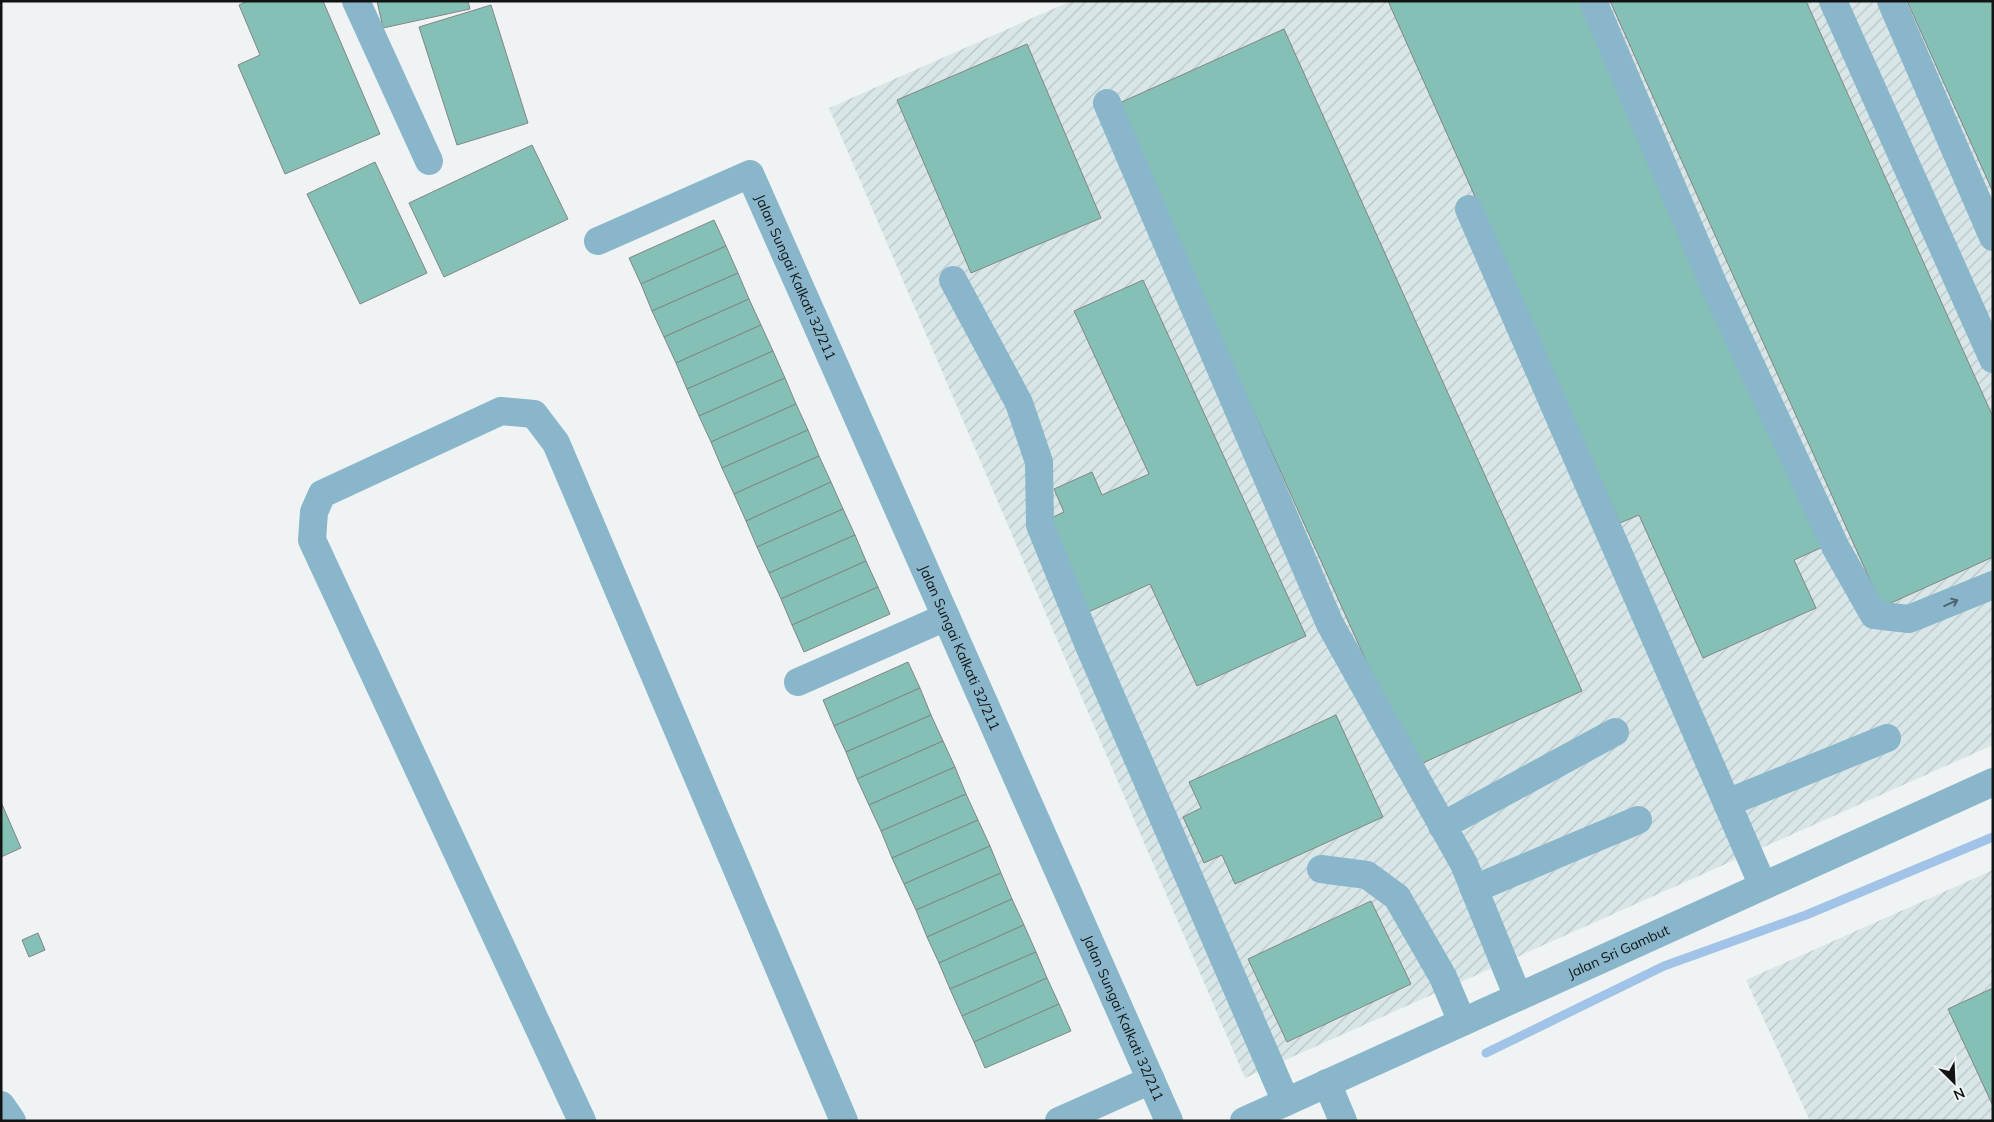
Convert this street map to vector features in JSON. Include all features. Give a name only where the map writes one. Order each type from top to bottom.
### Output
[{"type":"street","points":[[356,1],[429,161]]},
{"type":"street","points":[[1593,1],[1714,286],[1836,548],[1874,616],[1909,619],[1993,585]]},
{"type":"street","points":[[1833,1],[1993,359]]},
{"type":"street","points":[[1891,1],[1993,237]]},
{"type":"street","points":[[1107,103],[1330,624],[1464,864],[1518,997]]},
{"type":"street","name":"Jalan Sungai Kalkati 32/211","points":[[598,241],[750,174],[1168,1121]]},
{"type":"street","points":[[1469,208],[1764,886]]},
{"type":"street","points":[[953,280],[1019,403],[1039,462],[1040,525],[1087,641],[1286,1102]]},
{"type":"street","points":[[582,1121],[312,540],[314,512],[322,494],[501,411],[534,414],[556,443],[844,1121]]},
{"type":"street","points":[[798,682],[946,617]]},
{"type":"street","points":[[1442,826],[1615,732]]},
{"type":"street","points":[[1727,803],[1887,738]]},
{"type":"street","name":"Jalan Sri Gambut","points":[[1244,1121],[1993,782]]},
{"type":"street","points":[[1474,889],[1638,820]]},
{"type":"street","points":[[1321,869],[1366,875],[1397,896],[1443,976],[1462,1022]]},
{"type":"street","points":[[1059,1121],[1151,1080]]},
{"type":"street","points":[[1327,1083],[1343,1121]]},
{"type":"street","points":[[1,1105],[12,1121]]},
{"type":"shaded area","points":[[1071,1],[1993,1],[1993,745],[1245,1078],[829,108]]},
{"type":"shaded area","points":[[1993,870],[1993,1121],[1810,1121],[1746,980]]},
{"type":"building","points":[[247,1],[323,1],[380,134],[285,174],[238,65],[260,55],[239,5]]},
{"type":"building","points":[[377,1],[468,1],[470,9],[383,28]]},
{"type":"building","points":[[1388,1],[1583,1],[1825,546],[1794,560],[1816,608],[1703,658],[1639,515],[1620,523]]},
{"type":"building","points":[[1610,1],[1806,1],[1993,417],[1993,557],[1882,607]]},
{"type":"building","points":[[1907,1],[1993,1],[1993,192]]},
{"type":"building","points":[[491,5],[528,123],[457,145],[419,27]]},
{"type":"building","points":[[1284,29],[1582,691],[1414,767],[1115,105]]},
{"type":"building","points":[[1027,44],[1101,218],[971,273],[897,100]]},
{"type":"building","points":[[532,145],[568,219],[444,277],[409,203]]},
{"type":"building","points":[[375,162],[427,273],[360,304],[307,194]]},
{"type":"building","points":[[714,220],[726,246],[641,284],[629,258]]},
{"type":"building","points":[[726,246],[738,273],[652,311],[641,284]]},
{"type":"building","points":[[738,273],[749,299],[664,337],[652,311]]},
{"type":"building","points":[[1143,280],[1306,636],[1197,686],[1150,584],[1084,614],[1042,522],[1064,512],[1054,489],[1092,472],[1102,495],[1149,474],[1074,311]]},
{"type":"building","points":[[749,299],[761,325],[676,363],[664,337]]},
{"type":"building","points":[[761,325],[773,351],[687,389],[676,363]]},
{"type":"building","points":[[773,351],[785,378],[699,416],[687,389]]},
{"type":"building","points":[[785,378],[796,404],[711,442],[699,416]]},
{"type":"building","points":[[796,404],[808,430],[722,468],[711,442]]},
{"type":"building","points":[[808,430],[819,456],[734,494],[722,468]]},
{"type":"building","points":[[819,456],[831,482],[746,521],[734,494]]},
{"type":"building","points":[[831,482],[843,509],[757,547],[746,521]]},
{"type":"building","points":[[843,509],[855,535],[769,573],[757,547]]},
{"type":"building","points":[[855,535],[866,561],[781,599],[769,573]]},
{"type":"building","points":[[866,561],[878,587],[792,625],[781,599]]},
{"type":"building","points":[[878,587],[890,614],[804,652],[792,625]]},
{"type":"building","points":[[908,662],[920,688],[834,726],[823,700]]},
{"type":"building","points":[[920,688],[931,715],[846,752],[834,726]]},
{"type":"building","points":[[931,715],[943,741],[857,779],[846,752]]},
{"type":"building","points":[[1336,715],[1383,817],[1235,884],[1222,855],[1204,863],[1183,817],[1201,808],[1189,782]]},
{"type":"building","points":[[943,741],[955,767],[869,805],[857,779]]},
{"type":"building","points":[[955,767],[966,794],[881,831],[869,805]]},
{"type":"building","points":[[966,794],[978,820],[892,858],[881,831]]},
{"type":"building","points":[[1,802],[21,848],[1,857]]},
{"type":"building","points":[[978,820],[990,846],[904,884],[892,858]]},
{"type":"building","points":[[990,846],[1001,873],[916,910],[904,884]]},
{"type":"building","points":[[1001,873],[1012,899],[927,937],[916,910]]},
{"type":"building","points":[[1012,899],[1024,925],[939,963],[927,937]]},
{"type":"building","points":[[1371,901],[1411,984],[1287,1042],[1248,959]]},
{"type":"building","points":[[1024,925],[1036,952],[950,989],[939,963]]},
{"type":"building","points":[[38,933],[45,950],[29,957],[22,940]]},
{"type":"building","points":[[1036,952],[1047,978],[962,1016],[950,989]]},
{"type":"building","points":[[1047,978],[1059,1004],[974,1042],[962,1016]]},
{"type":"building","points":[[1993,988],[1993,1106],[1948,1009]]},
{"type":"building","points":[[1059,1004],[1071,1031],[985,1068],[974,1042]]},
{"type":"waterway","points":[[1486,1053],[1664,966],[1806,915],[1993,837]]}]
